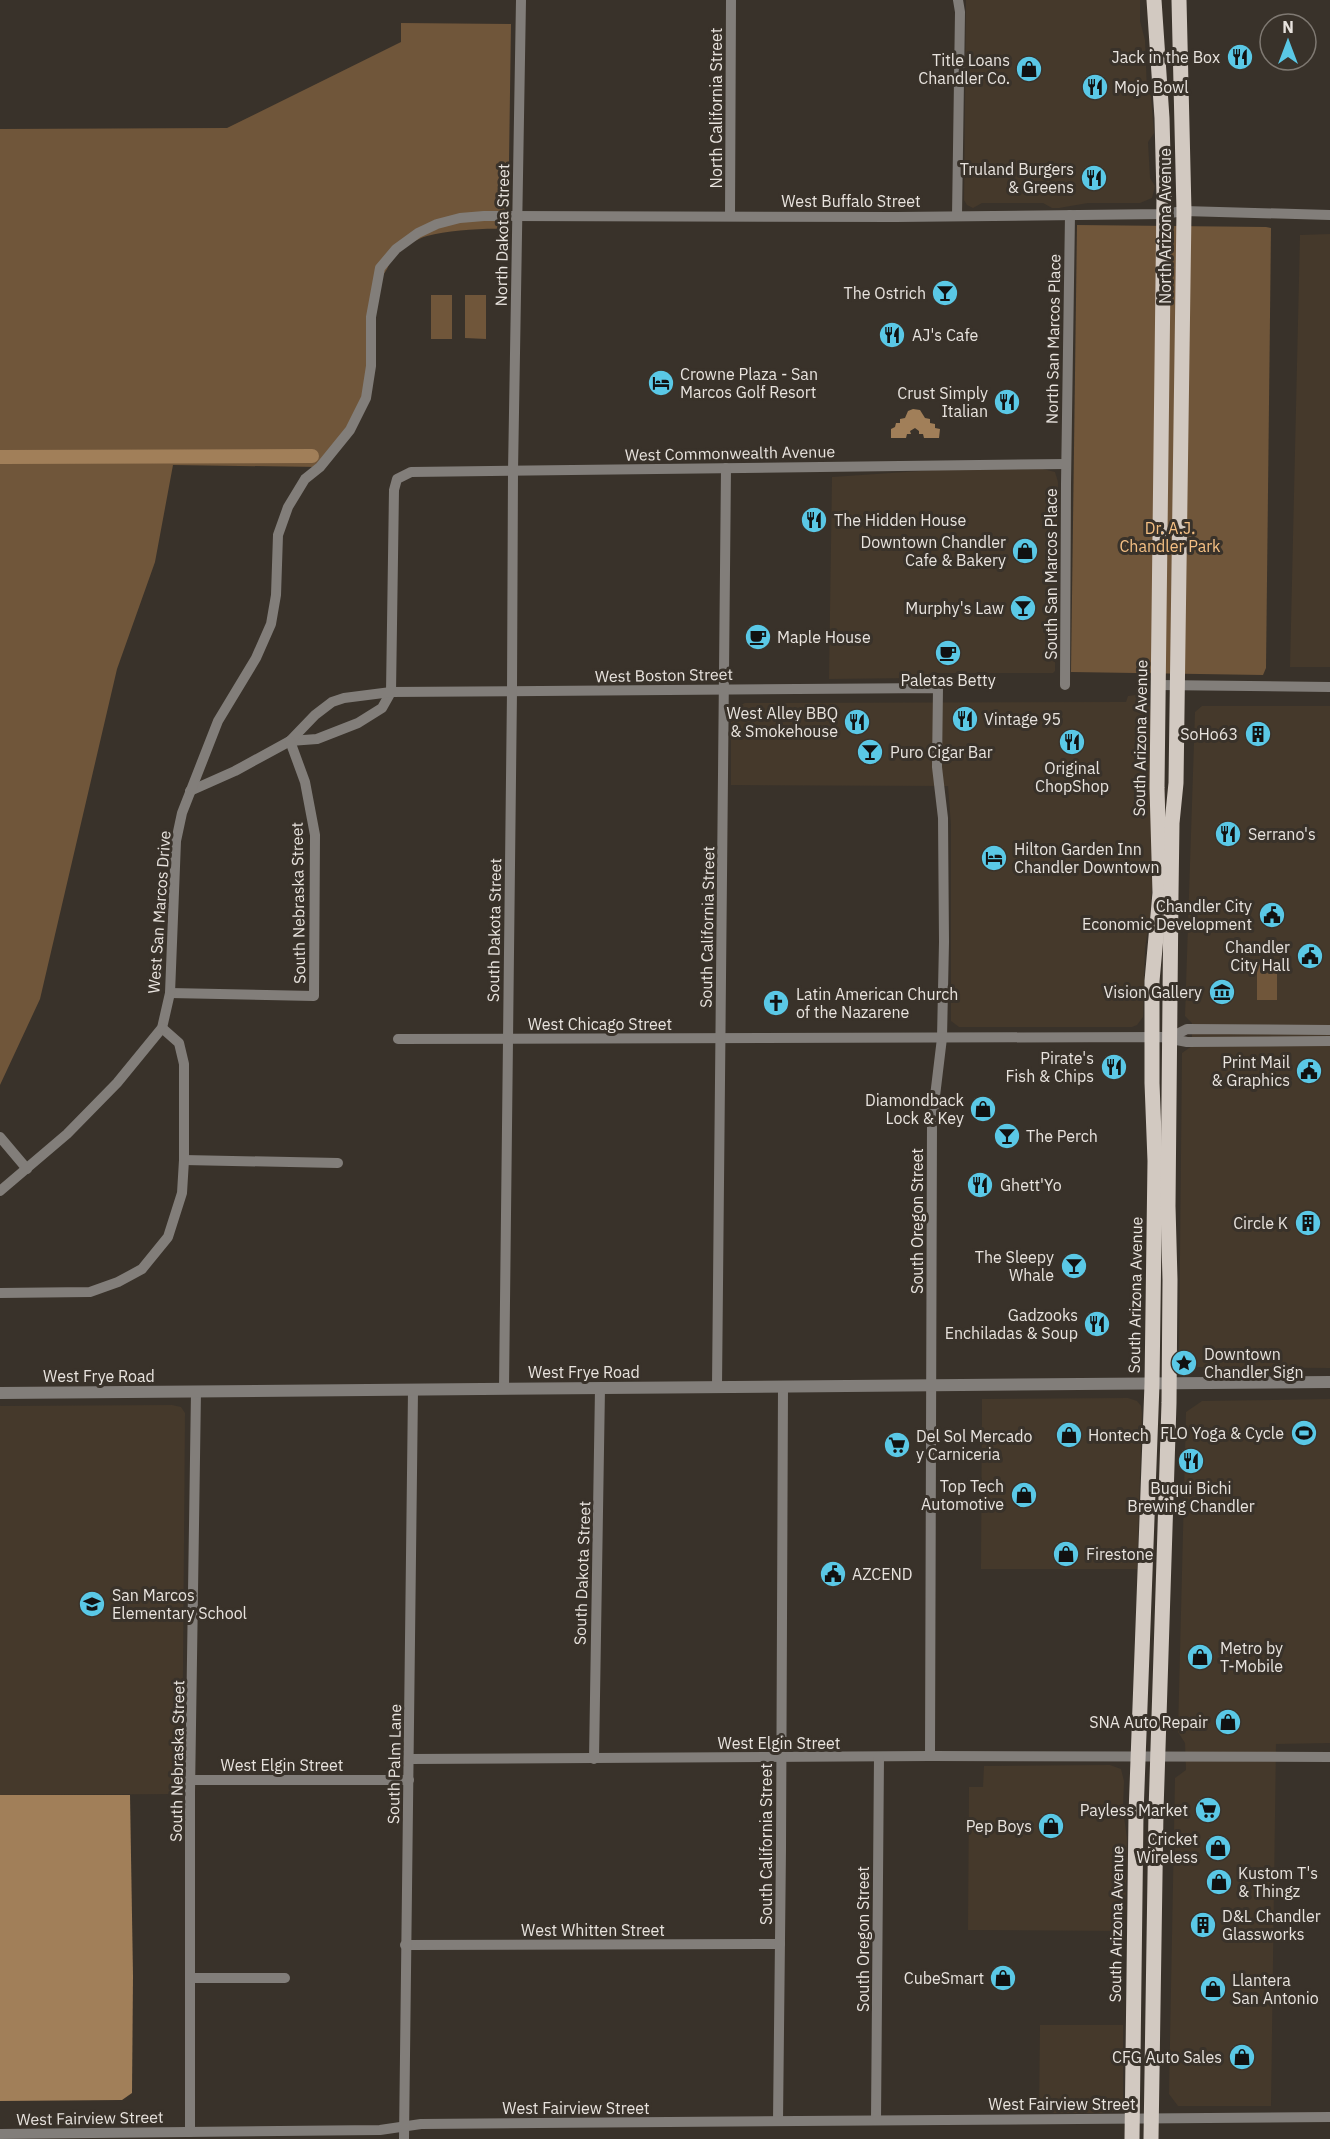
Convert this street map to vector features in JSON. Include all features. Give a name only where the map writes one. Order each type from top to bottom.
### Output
[{"type":"main road","name":"North Arizona Avenue","points":[[1155,0],[1163,214],[1160,452]]},
{"type":"main road","name":"North Arizona Avenue","points":[[1179,0],[1184,212],[1182,452]]},
{"type":"main road","name":"South Arizona Avenue","points":[[1151,2139],[1148,1494],[1153,1292],[1170,1084],[1161,1038],[1153,959],[1160,893],[1157,816],[1160,452]]},
{"type":"main road","name":"South Arizona Avenue","points":[[1132,2139],[1148,1756],[1168,1447],[1170,1292],[1162,1161],[1152,1083],[1161,1038],[1176,783],[1182,452]]},
{"type":"main road","points":[[1152,1083],[1170,1084]]},
{"type":"main road","points":[[1153,1292],[1170,1292]]},
{"type":"main road","points":[[1149,1447],[1168,1447]]},
{"type":"main road","points":[[1148,1494],[1166,1494]]},
{"type":"street","name":"North Dakota Street","points":[[513,471],[520,0]]},
{"type":"street","name":"North California Street","points":[[730,216],[731,0]]},
{"type":"street","points":[[957,216],[960,12],[958,0]]},
{"type":"street","name":"West Buffalo Street","points":[[518,217],[957,216],[1184,212],[1330,215]]},
{"type":"street","name":"North San Marcos Place","points":[[1066,464],[1071,215]]},
{"type":"street","name":"West San Marcos Drive","points":[[0,1191],[67,1134],[117,1083],[162,1028],[170,993],[176,841],[182,813],[218,721],[256,658],[271,624],[276,595],[278,535],[288,507],[304,479],[320,467],[350,430],[366,398],[371,366],[371,317],[380,268],[396,249],[417,233],[436,224],[460,218],[518,217]]},
{"type":"street","name":"West Commonwealth Avenue","points":[[391,692],[394,490],[397,479],[411,472],[1066,464]]},
{"type":"street","name":"South San Marcos Place","points":[[1065,685],[1066,464]]},
{"type":"street","name":"South California Street","points":[[717,1387],[726,468]]},
{"type":"street","name":"South Dakota Street","points":[[504,1389],[513,471]]},
{"type":"street","points":[[1158,685],[1330,687]]},
{"type":"street","name":"West Boston Street","points":[[190,791],[235,771],[290,741],[332,702],[344,698],[391,692],[938,688]]},
{"type":"street","name":"South Oregon Street","points":[[930,1756],[932,1121],[942,1038],[944,853],[941,789],[937,767],[938,688]]},
{"type":"street","name":"West Boston Street","points":[[290,741],[317,739],[358,723],[382,708],[391,692]]},
{"type":"street","name":"South Nebraska Street","points":[[170,993],[314,996],[315,835],[304,782],[290,741]]},
{"type":"street","points":[[0,1293],[90,1292],[118,1282],[142,1269],[168,1237],[176,1218],[182,1193],[184,1064],[179,1043],[162,1028]]},
{"type":"street","points":[[1161,1038],[1187,1029],[1330,1030]]},
{"type":"street","points":[[1161,1038],[1187,1042],[1330,1041]]},
{"type":"street","name":"West Chicago Street","points":[[398,1040],[1161,1038]]},
{"type":"street","points":[[0,1137],[27,1169]]},
{"type":"street","points":[[184,1160],[338,1163]]},
{"type":"street","name":"West Frye Road","points":[[0,1393],[1330,1382]]},
{"type":"street","name":"South California Street","points":[[777,2121],[782,1758],[783,1387]]},
{"type":"street","name":"South Dakota Street","points":[[594,1759],[600,1388]]},
{"type":"street","name":"South Palm Lane","points":[[404,2139],[405,1946],[410,1760],[412,1390]]},
{"type":"street","name":"South Nebraska Street","points":[[190,2132],[196,1391]]},
{"type":"street","name":"West Elgin Street","points":[[410,1760],[930,1756],[1330,1757]]},
{"type":"street","name":"South Oregon Street","points":[[876,2120],[879,1757]]},
{"type":"street","name":"West Elgin Street","points":[[192,1780],[409,1780]]},
{"type":"street","name":"West Whitten Street","points":[[405,1946],[780,1944]]},
{"type":"street","points":[[190,1978],[285,1978]]},
{"type":"street","name":"West Fairview Street","points":[[0,2134],[133,2136],[190,2132],[380,2130],[422,2124],[1330,2117]]},
{"type":"shaded area","points":[[966,0],[1140,0],[1140,21],[1145,40],[1147,91],[1151,96],[1154,133],[1148,142],[1150,178],[1155,186],[1152,198],[1140,203],[1088,203],[1059,208],[1052,208],[1043,203],[982,203],[973,208],[967,205],[964,200]]},
{"type":"shaded area","points":[[1330,234],[1330,667],[1290,667],[1300,235]]},
{"type":"shaded area","points":[[920,410],[925,418],[930,419],[930,423],[935,424],[935,428],[940,429],[939,438],[924,438],[923,434],[919,434],[915,428],[910,431],[911,434],[907,434],[906,438],[891,438],[891,429],[896,423],[900,423],[900,419],[905,418],[908,411]]},
{"type":"shaded area","points":[[1043,469],[1055,472],[1058,482],[1055,671],[1053,673],[932,673],[916,678],[829,679],[832,477],[935,470]]},
{"type":"shaded area","points":[[1136,695],[1148,701],[1151,711],[1152,886],[1145,948],[1143,1017],[1137,1025],[1132,1027],[959,1027],[951,1021],[951,825],[948,786],[731,785],[731,715],[734,708],[745,703],[1126,702],[1128,696]]},
{"type":"shaded area","points":[[1202,706],[1330,706],[1330,1368],[1190,1367],[1179,1358],[1182,1053],[1192,1046],[1192,1023],[1185,1016],[1195,712]]},
{"type":"shaded area","points":[[1128,1398],[1137,1401],[1141,1406],[1142,1414],[1137,1569],[981,1569],[982,1399]]},
{"type":"shaded area","points":[[1330,1399],[1330,1743],[1276,1744],[1271,2106],[1178,2106],[1169,2094],[1175,1778],[1186,1770],[1185,1743],[1178,1732],[1186,1412],[1202,1401]]},
{"type":"shaded area","name":"San Marcos Elementary School","points":[[172,1405],[181,1407],[185,1413],[182,1794],[0,1795],[0,1406]]},
{"type":"shaded area","points":[[1110,1765],[1121,1769],[1124,1781],[1123,1810],[1127,1838],[1125,1931],[968,1930],[969,1787],[983,1787],[984,1766]]},
{"type":"shaded area","points":[[0,1795],[130,1795],[132,2093],[122,2100],[0,2101]]},
{"type":"shaded area","points":[[1040,2025],[1123,2025],[1123,2099],[1121,2107],[1114,2112],[1106,2113],[1039,2113]]},
{"type":"green space","points":[[401,23],[511,24],[508,229],[467,230],[436,234],[396,249],[375,288],[366,398],[320,467],[173,465],[155,562],[117,669],[40,999],[0,1085],[0,129],[227,128],[401,42]]},
{"type":"green space","name":"Dr. A.J. Chandler Park","points":[[1077,225],[1271,228],[1266,668],[1263,675],[1071,672]]},
{"type":"green space","points":[[431,295],[452,295],[452,339],[431,339]]},
{"type":"green space","points":[[465,295],[486,295],[486,339],[465,338]]},
{"type":"green space","points":[[1257,962],[1277,962],[1277,1000],[1257,1000]]},
{"type":"waterway","points":[[0,457],[312,456]]},
{"type":"place","name":"Jack in the Box","points":[[1240,57]]},
{"type":"place","name":"Title Loans Chandler Co.","points":[[1029,69]]},
{"type":"place","name":"Mojo Bowl","points":[[1095,87]]},
{"type":"place","name":"Truland Burgers & Greens","points":[[1094,178]]},
{"type":"place","name":"The Ostrich","points":[[945,293]]},
{"type":"place","name":"AJ's Cafe","points":[[892,335]]},
{"type":"place","name":"Crowne Plaza - San Marcos Golf Resort","points":[[661,383]]},
{"type":"place","name":"Crust Simply Italian","points":[[1007,402]]},
{"type":"place","name":"The Hidden House","points":[[814,520]]},
{"type":"place","name":"Downtown Chandler Cafe & Bakery","points":[[1025,551]]},
{"type":"place","name":"Murphy's Law","points":[[1023,608]]},
{"type":"place","name":"Maple House","points":[[758,637]]},
{"type":"place","name":"Paletas Betty","points":[[948,653]]},
{"type":"place","name":"Vintage 95","points":[[965,719]]},
{"type":"place","name":"West Alley BBQ & Smokehouse","points":[[857,722]]},
{"type":"place","name":"SoHo63","points":[[1258,734]]},
{"type":"place","name":"Original ChopShop","points":[[1072,742]]},
{"type":"place","name":"Puro Cigar Bar","points":[[870,752]]},
{"type":"place","name":"Serrano's","points":[[1228,834]]},
{"type":"place","name":"Hilton Garden Inn Chandler Downtown","points":[[994,858]]},
{"type":"place","name":"Chandler City Economic Development","points":[[1272,915]]},
{"type":"place","name":"Chandler City Hall","points":[[1310,956]]},
{"type":"place","name":"Vision Gallery","points":[[1222,992]]},
{"type":"place","name":"Latin American Church of the Nazarene","points":[[776,1003]]},
{"type":"place","name":"Pirate's Fish & Chips","points":[[1114,1067]]},
{"type":"place","name":"Print Mail & Graphics","points":[[1309,1071]]},
{"type":"place","name":"Diamondback Lock & Key","points":[[983,1109]]},
{"type":"place","name":"The Perch","points":[[1007,1136]]},
{"type":"place","name":"Ghett'Yo","points":[[980,1185]]},
{"type":"place","name":"Circle K","points":[[1308,1223]]},
{"type":"place","name":"The Sleepy Whale","points":[[1074,1266]]},
{"type":"place","name":"Gadzooks Enchiladas & Soup","points":[[1097,1324]]},
{"type":"place","name":"Downtown Chandler Sign","points":[[1184,1363]]},
{"type":"place","name":"FLO Yoga & Cycle","points":[[1304,1433]]},
{"type":"place","name":"Hontech","points":[[1069,1435]]},
{"type":"place","name":"Del Sol Mercado y Carniceria","points":[[897,1445]]},
{"type":"place","name":"Buqui Bichi Brewing Chandler","points":[[1191,1461]]},
{"type":"place","name":"Top Tech Automotive","points":[[1024,1495]]},
{"type":"place","name":"Firestone","points":[[1066,1554]]},
{"type":"place","name":"AZCEND","points":[[833,1574]]},
{"type":"place","name":"San Marcos Elementary School","points":[[92,1604]]},
{"type":"place","name":"Metro by T-Mobile","points":[[1200,1657]]},
{"type":"place","name":"SNA Auto Repair","points":[[1228,1722]]},
{"type":"place","name":"Payless Market","points":[[1208,1810]]},
{"type":"place","name":"Pep Boys","points":[[1051,1826]]},
{"type":"place","name":"Cricket Wireless","points":[[1218,1848]]},
{"type":"place","name":"Kustom T's & Thingz","points":[[1219,1882]]},
{"type":"place","name":"D&L Chandler Glassworks","points":[[1203,1925]]},
{"type":"place","name":"CubeSmart","points":[[1003,1978]]},
{"type":"place","name":"Llantera San Antonio","points":[[1213,1989]]},
{"type":"place","name":"CFG Auto Sales","points":[[1242,2057]]}]
